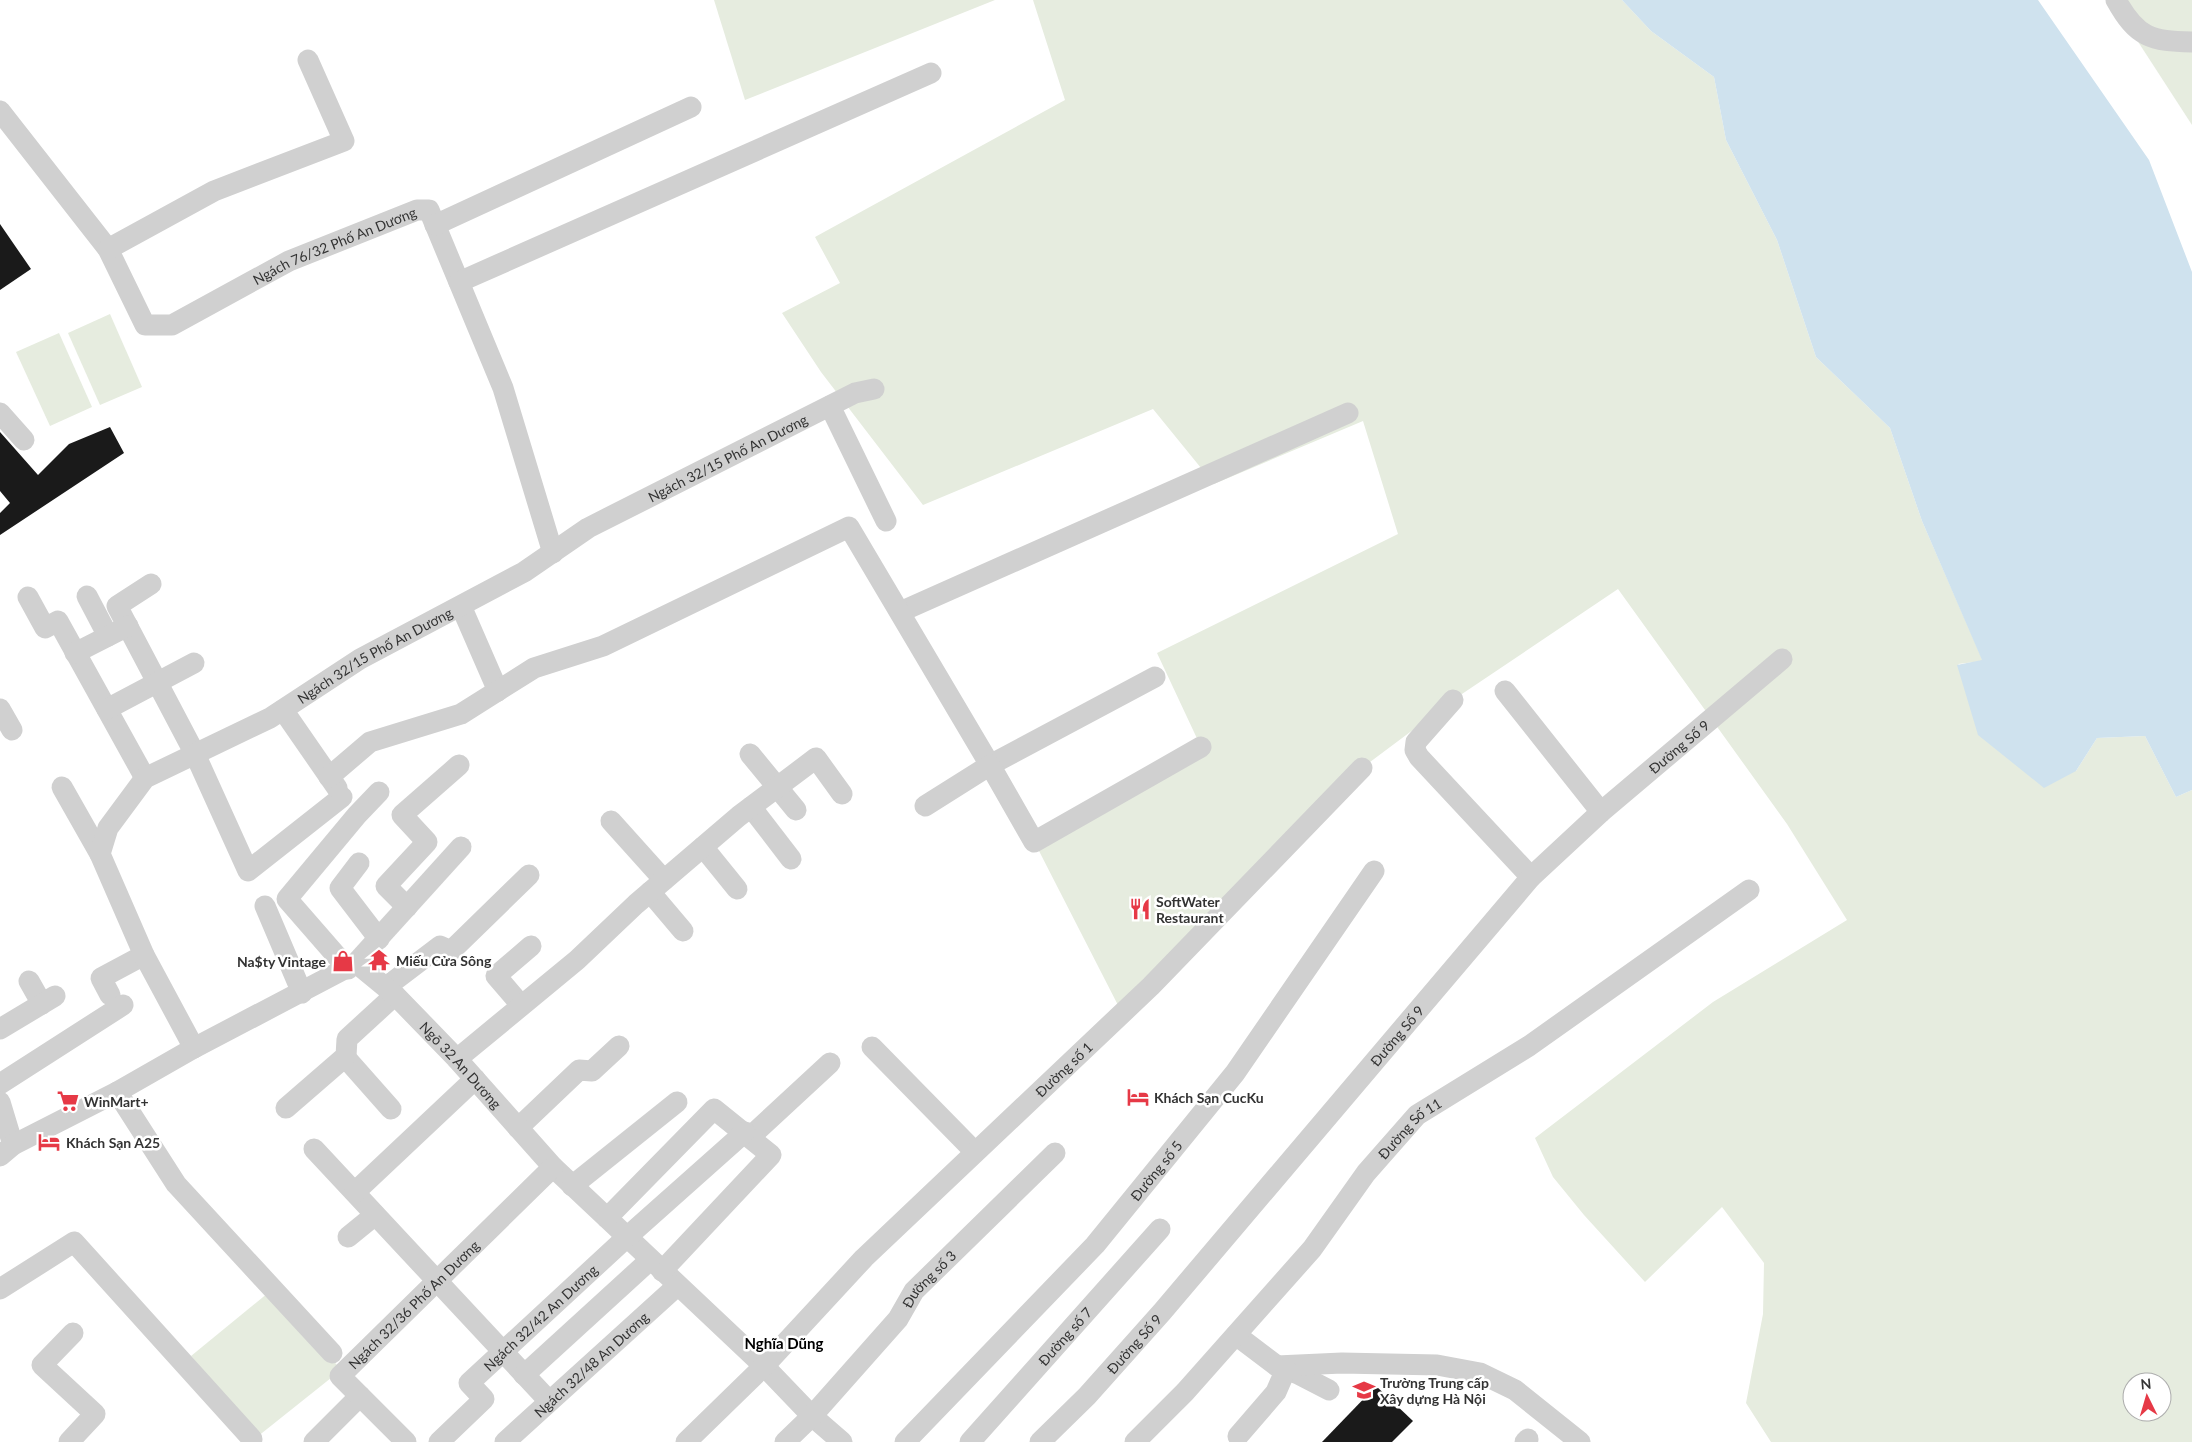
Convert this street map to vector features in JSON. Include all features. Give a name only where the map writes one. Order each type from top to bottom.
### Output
[{"type":"street","points":[[2116,0],[2132,24],[2142,34],[2153,39],[2168,42],[2192,42]]},
{"type":"street","points":[[108,249],[214,191],[344,141],[308,60]]},
{"type":"street","points":[[459,282],[931,73]]},
{"type":"street","points":[[435,224],[690,107]]},
{"type":"street","name":"Ngách 76/32 Phố An Dương","points":[[0,111],[108,249],[144,325],[172,326],[289,261],[417,210],[429,210],[503,388],[553,553]]},
{"type":"street","name":"Ngách 32/15 Phố An Dương","points":[[100,854],[108,828],[144,778],[270,718],[360,659],[524,572],[588,528],[855,393],[874,389]]},
{"type":"street","points":[[830,406],[886,521]]},
{"type":"street","points":[[0,413],[24,440]]},
{"type":"street","points":[[900,612],[1348,413]]},
{"type":"street","points":[[329,776],[370,742],[461,714],[534,668],[603,646],[849,527],[1034,842],[1201,747]]},
{"type":"street","points":[[151,584],[117,606],[195,754],[248,871],[342,797]]},
{"type":"street","points":[[87,596],[108,636]]},
{"type":"street","points":[[28,597],[45,628],[58,621],[144,778]]},
{"type":"street","points":[[462,606],[498,691]]},
{"type":"street","points":[[75,652],[128,626]]},
{"type":"street","name":"Đường Số 9","points":[[1040,1442],[1087,1396],[1162,1312],[1531,877],[1601,812],[1782,659]]},
{"type":"street","points":[[107,709],[194,663]]},
{"type":"street","points":[[925,806],[990,766],[1155,678]]},
{"type":"street","points":[[1505,691],[1601,812]]},
{"type":"street","points":[[1453,700],[1416,742],[1415,750],[1419,757],[1531,877]]},
{"type":"street","points":[[0,709],[12,730]]},
{"type":"street","points":[[283,710],[342,797],[357,815],[379,792]]},
{"type":"street","points":[[750,754],[796,810]]},
{"type":"street","points":[[457,1059],[577,960],[703,846],[816,758],[842,794]]},
{"type":"street","points":[[407,907],[386,886],[427,842],[402,815],[459,765]]},
{"type":"street","name":"Đường số 1","points":[[686,1442],[764,1366],[864,1258],[1151,986],[1362,768]]},
{"type":"street","points":[[62,788],[100,854],[144,955],[194,1048]]},
{"type":"street","points":[[751,807],[791,859]]},
{"type":"street","name":"Ngõ 32 An Dương","points":[[357,815],[287,899],[299,914],[352,966],[390,991],[457,1059],[572,1186],[764,1366],[812,1416],[842,1442]]},
{"type":"street","points":[[612,821],[657,886],[683,931]]},
{"type":"street","points":[[703,846],[737,889]]},
{"type":"street","points":[[0,1102],[6,1150],[194,1048],[352,966],[379,939],[461,847]]},
{"type":"street","points":[[359,863],[340,888],[379,939]]},
{"type":"street","name":"Đường số 5","points":[[905,1442],[1107,1230],[1235,1074],[1374,871]]},
{"type":"street","points":[[286,1108],[345,1057],[347,1039],[390,991],[440,946],[451,951],[529,874]]},
{"type":"street","name":"Đường Số 11","points":[[1135,1442],[1185,1392],[1312,1249],[1366,1173],[1416,1115],[1529,1046],[1749,890]]},
{"type":"street","points":[[265,906],[302,993]]},
{"type":"street","points":[[521,1005],[496,976],[531,946]]},
{"type":"street","points":[[0,1084],[117,1000],[101,978],[144,955]]},
{"type":"street","points":[[0,1029],[49,1000],[29,981]]},
{"type":"street","points":[[518,1128],[578,1070],[592,1070],[619,1046]]},
{"type":"street","points":[[872,1047],[975,1152]]},
{"type":"street","points":[[345,1057],[391,1109]]},
{"type":"street","name":"Ngách 32/42 An Dương","points":[[439,1442],[484,1399],[469,1383],[627,1237],[830,1063]]},
{"type":"street","points":[[355,1192],[475,1079]]},
{"type":"street","points":[[116,1092],[176,1184],[332,1353]]},
{"type":"street","points":[[572,1186],[677,1102]]},
{"type":"street","points":[[524,1375],[656,1266],[771,1155],[714,1109],[606,1218]]},
{"type":"street","points":[[314,1149],[549,1401]]},
{"type":"street","name":"Đường số 3","points":[[785,1442],[812,1416],[898,1319],[914,1291],[1055,1153]]},
{"type":"street","name":"Ngách 32/36 Phố An Dương","points":[[406,1442],[340,1376],[553,1167]]},
{"type":"street","points":[[348,1237],[375,1215]]},
{"type":"street","name":"Đường số 7","points":[[970,1442],[1160,1228]]},
{"type":"street","points":[[0,1289],[74,1242],[252,1439]]},
{"type":"street","name":"Ngách 32/48 An Dương","points":[[504,1442],[677,1286]]},
{"type":"street","points":[[68,1442],[95,1414],[42,1365],[73,1333]]},
{"type":"street","points":[[1236,1335],[1281,1368],[1329,1390]]},
{"type":"street","points":[[1281,1368],[1342,1363],[1437,1365],[1480,1373],[1516,1390],[1580,1442]]},
{"type":"street","points":[[1238,1436],[1276,1392],[1281,1368]]},
{"type":"street","points":[[314,1442],[360,1396]]},
{"type":"shaded area","points":[[714,0],[995,0],[745,100]]},
{"type":"shaded area","points":[[1033,0],[1622,0],[1651,31],[1714,77],[1726,140],[1777,240],[1816,357],[1890,428],[1922,521],[1983,661],[1958,664],[2076,771],[2097,738],[2145,736],[2176,797],[2192,790],[2192,1442],[1771,1442],[1746,1403],[1763,1314],[1764,1263],[1722,1207],[1645,1282],[1584,1215],[1553,1177],[1535,1138],[1713,1002],[1847,920],[1787,824],[1618,589],[1453,700],[1362,768],[1122,1013],[1038,849],[1201,747],[1157,653],[1398,534],[1363,421],[1214,484],[1153,409],[923,505],[821,372],[782,313],[840,283],[815,237],[1065,100]]},
{"type":"shaded area","points":[[2111,0],[2192,0],[2192,125]]},
{"type":"shaded area","points":[[110,314],[142,387],[100,405],[68,333]]},
{"type":"shaded area","points":[[59,333],[92,407],[50,426],[16,352]]},
{"type":"shaded area","points":[[274,1288],[341,1370],[257,1437],[191,1356]]},
{"type":"water","points":[[1622,0],[2038,0],[2149,160],[2192,272],[2192,790],[2176,797],[2145,736],[2097,738],[2076,771],[2044,788],[1978,735],[1957,665],[1982,660],[1922,521],[1890,428],[1816,357],[1777,240],[1726,140],[1714,77],[1651,31]]},
{"type":"building","points":[[0,224],[31,269],[0,290]]},
{"type":"building","points":[[110,427],[124,453],[0,535],[0,513],[10,503],[0,491],[0,432],[38,475],[69,444]]},
{"type":"building","points":[[1376,1386],[1413,1421],[1392,1442],[1322,1442]]},
{"type":"place","name":"SoftWater Restaurant","points":[[1140,909]]},
{"type":"place","name":"Miếu Cửa Sông","points":[[379,960]]},
{"type":"place","name":"Na$ty Vintage","points":[[343,961]]},
{"type":"place","name":"Khách Sạn CucKu","points":[[1138,1097]]},
{"type":"place","name":"WinMart+","points":[[68,1101]]},
{"type":"place","name":"Khách Sạn A25","points":[[49,1142]]},
{"type":"place","name":"Trường Trung cấp Xây dựng Hà Nội","points":[[1364,1390]]},
{"type":"district","name":"Nghĩa Dũng","points":[[784,1343]]}]
